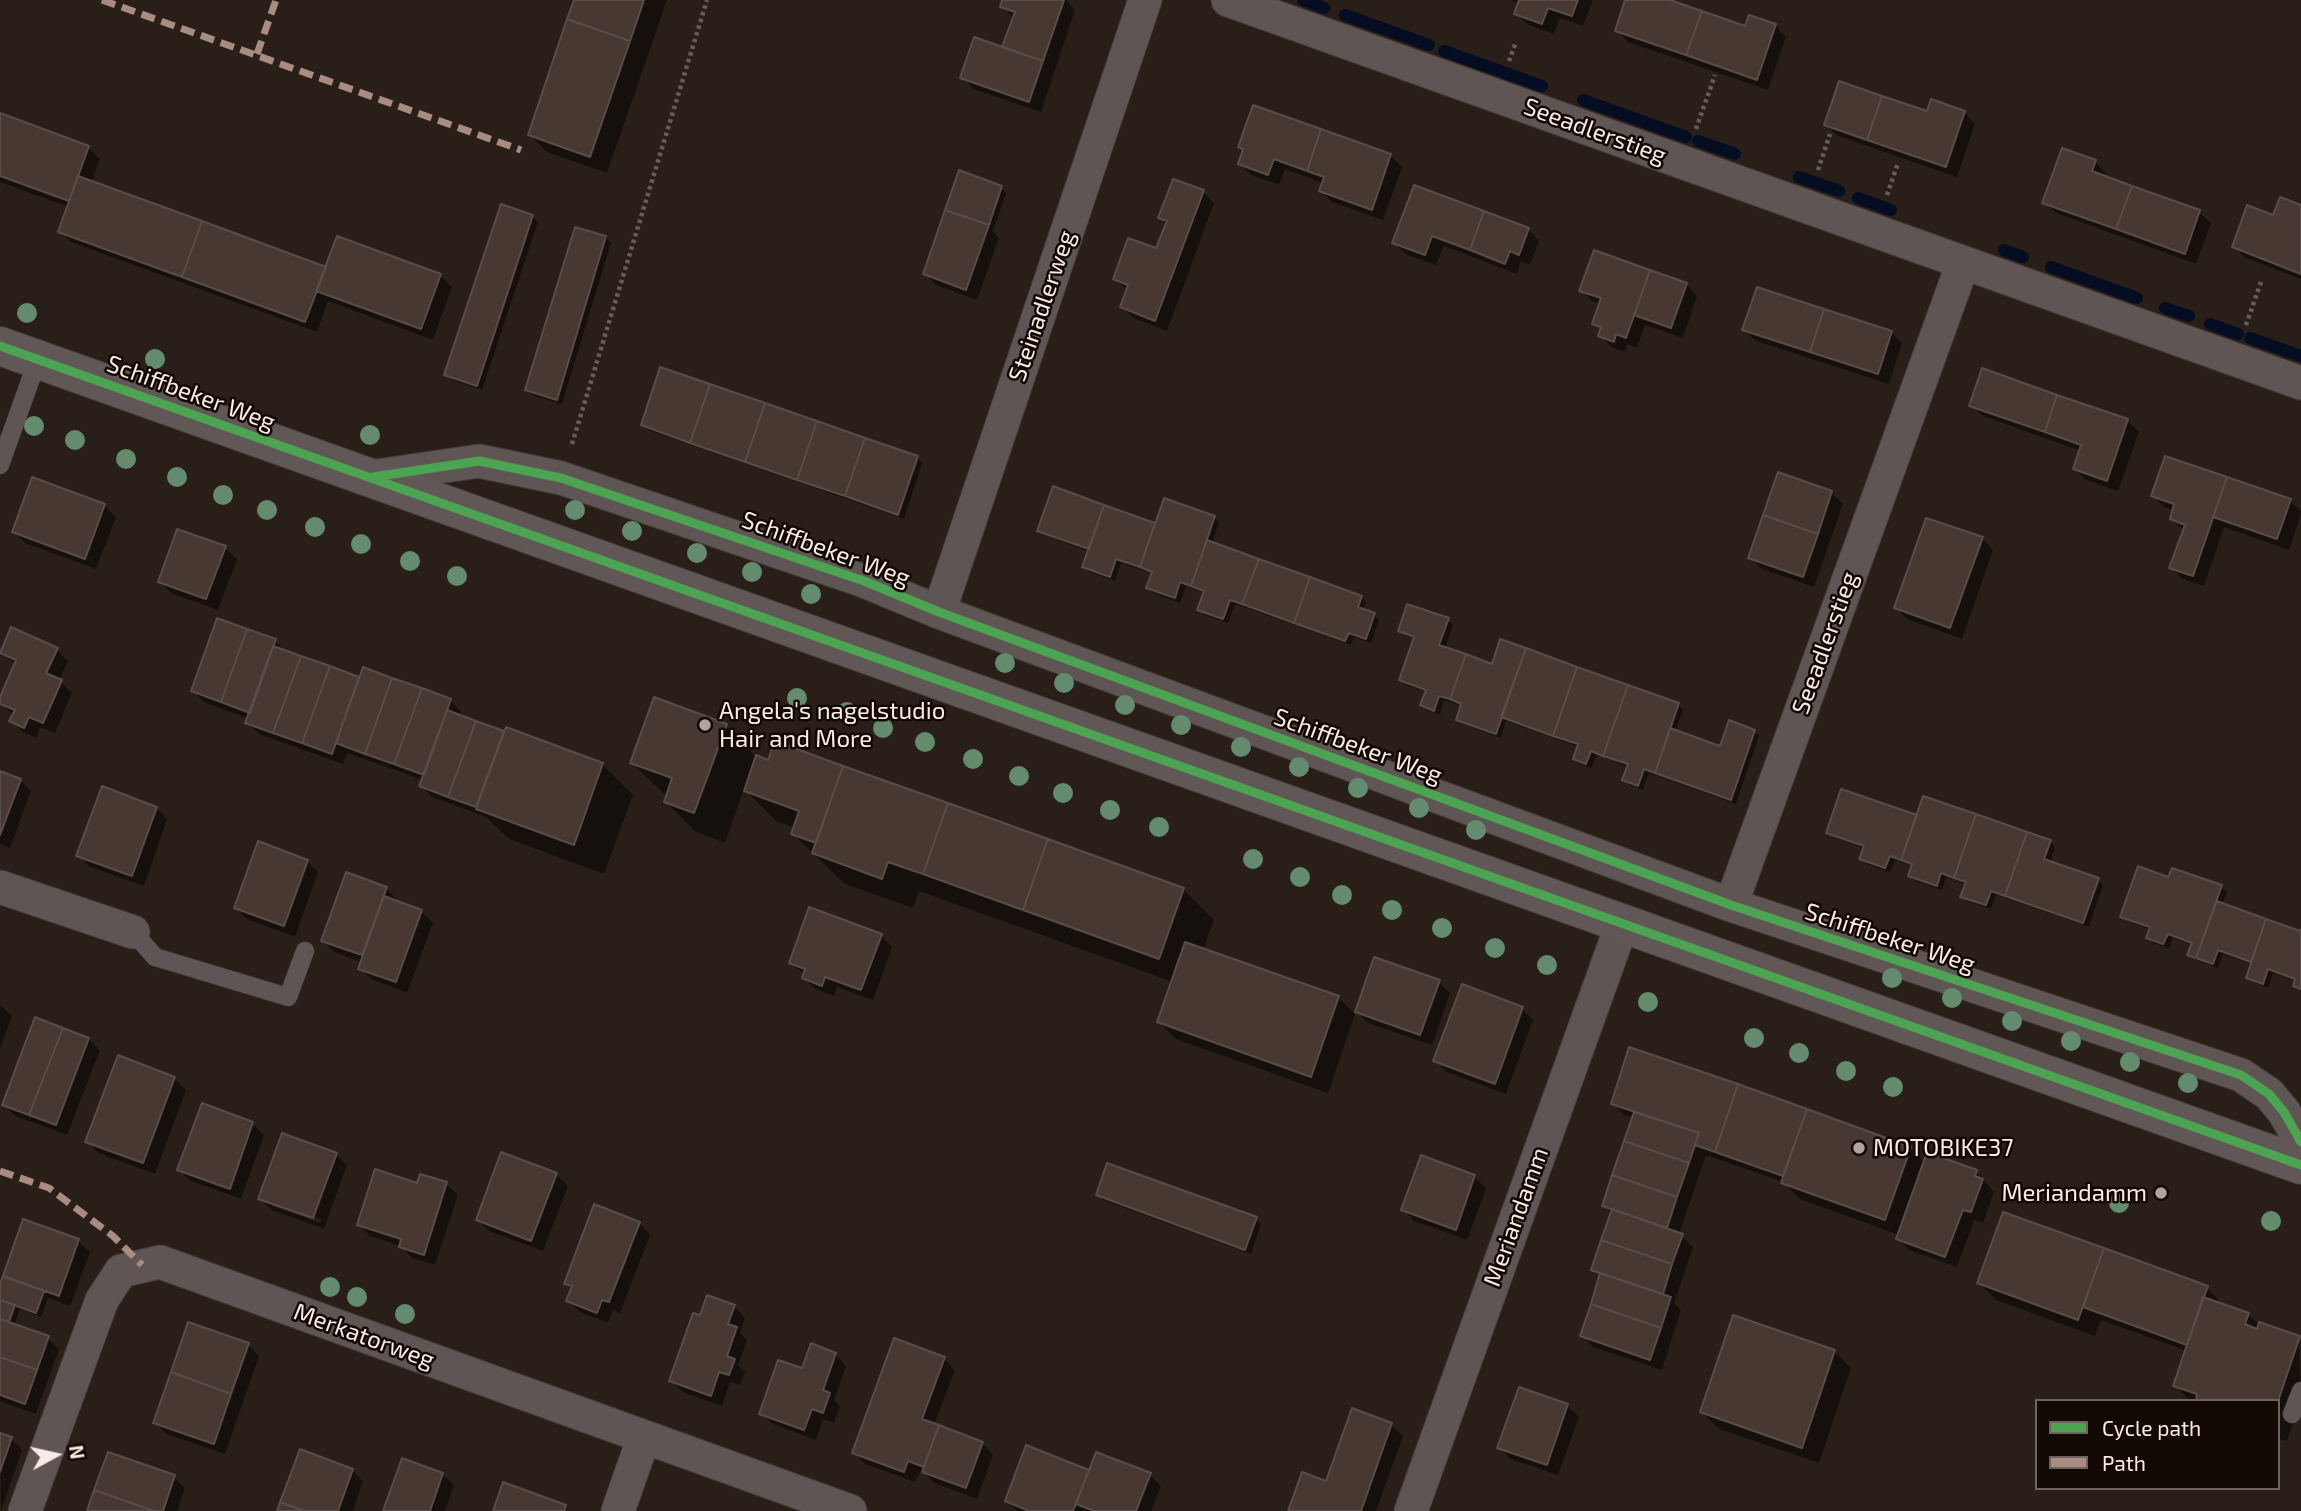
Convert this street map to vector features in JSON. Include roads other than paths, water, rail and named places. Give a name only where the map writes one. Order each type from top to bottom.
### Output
[{"type":"main road","name":"Schiffbeker Weg","points":[[0,345],[2301,1166]]},
{"type":"street","name":"Steinadlerweg","points":[[939,612],[1145,0]]},
{"type":"street","name":"Seeadlerstieg","points":[[1228,0],[2301,383]]},
{"type":"street","name":"Seeadlerstieg","points":[[1731,905],[1963,263]]},
{"type":"street","name":"Schiffbeker Weg","points":[[370,477],[479,461],[561,478],[864,581],[939,612],[1731,905],[2241,1075],[2269,1094],[2284,1112],[2301,1142]]},
{"type":"street","points":[[0,887],[133,932]]},
{"type":"street","name":"Meriandamm","points":[[1410,1511],[1622,924]]},
{"type":"street","name":"Merkatorweg","points":[[25,1511],[102,1300],[121,1270],[160,1262],[850,1511]]},
{"type":"street","points":[[618,1511],[644,1437]]},
{"type":"lane","points":[[0,465],[38,359]]},
{"type":"lane","points":[[133,932],[155,957],[288,997],[305,951]]},
{"type":"lane","points":[[2292,1414],[2301,1391]]},
{"type":"waterway","points":[[1303,0],[1324,8]]},
{"type":"waterway","points":[[1345,15],[1429,45]]},
{"type":"waterway","points":[[1444,51],[1542,86]]},
{"type":"waterway","points":[[1583,100],[1686,137]]},
{"type":"waterway","points":[[1698,141],[1735,154]]},
{"type":"waterway","points":[[1799,177],[1839,191]]},
{"type":"waterway","points":[[1858,198],[1891,210]]},
{"type":"waterway","points":[[2004,250],[2023,257]]},
{"type":"waterway","points":[[2051,267],[2137,298]]},
{"type":"waterway","points":[[2165,308],[2189,316]]},
{"type":"waterway","points":[[2210,324],[2238,334]]},
{"type":"waterway","points":[[2250,338],[2301,356]]},
{"type":"place","name":"Angela's nagelstudio Hair and More","points":[[705,725]]},
{"type":"place","name":"MOTOBIKE37","points":[[1859,1148]]},
{"type":"place","name":"Meriandamm","points":[[2161,1193]]}]
